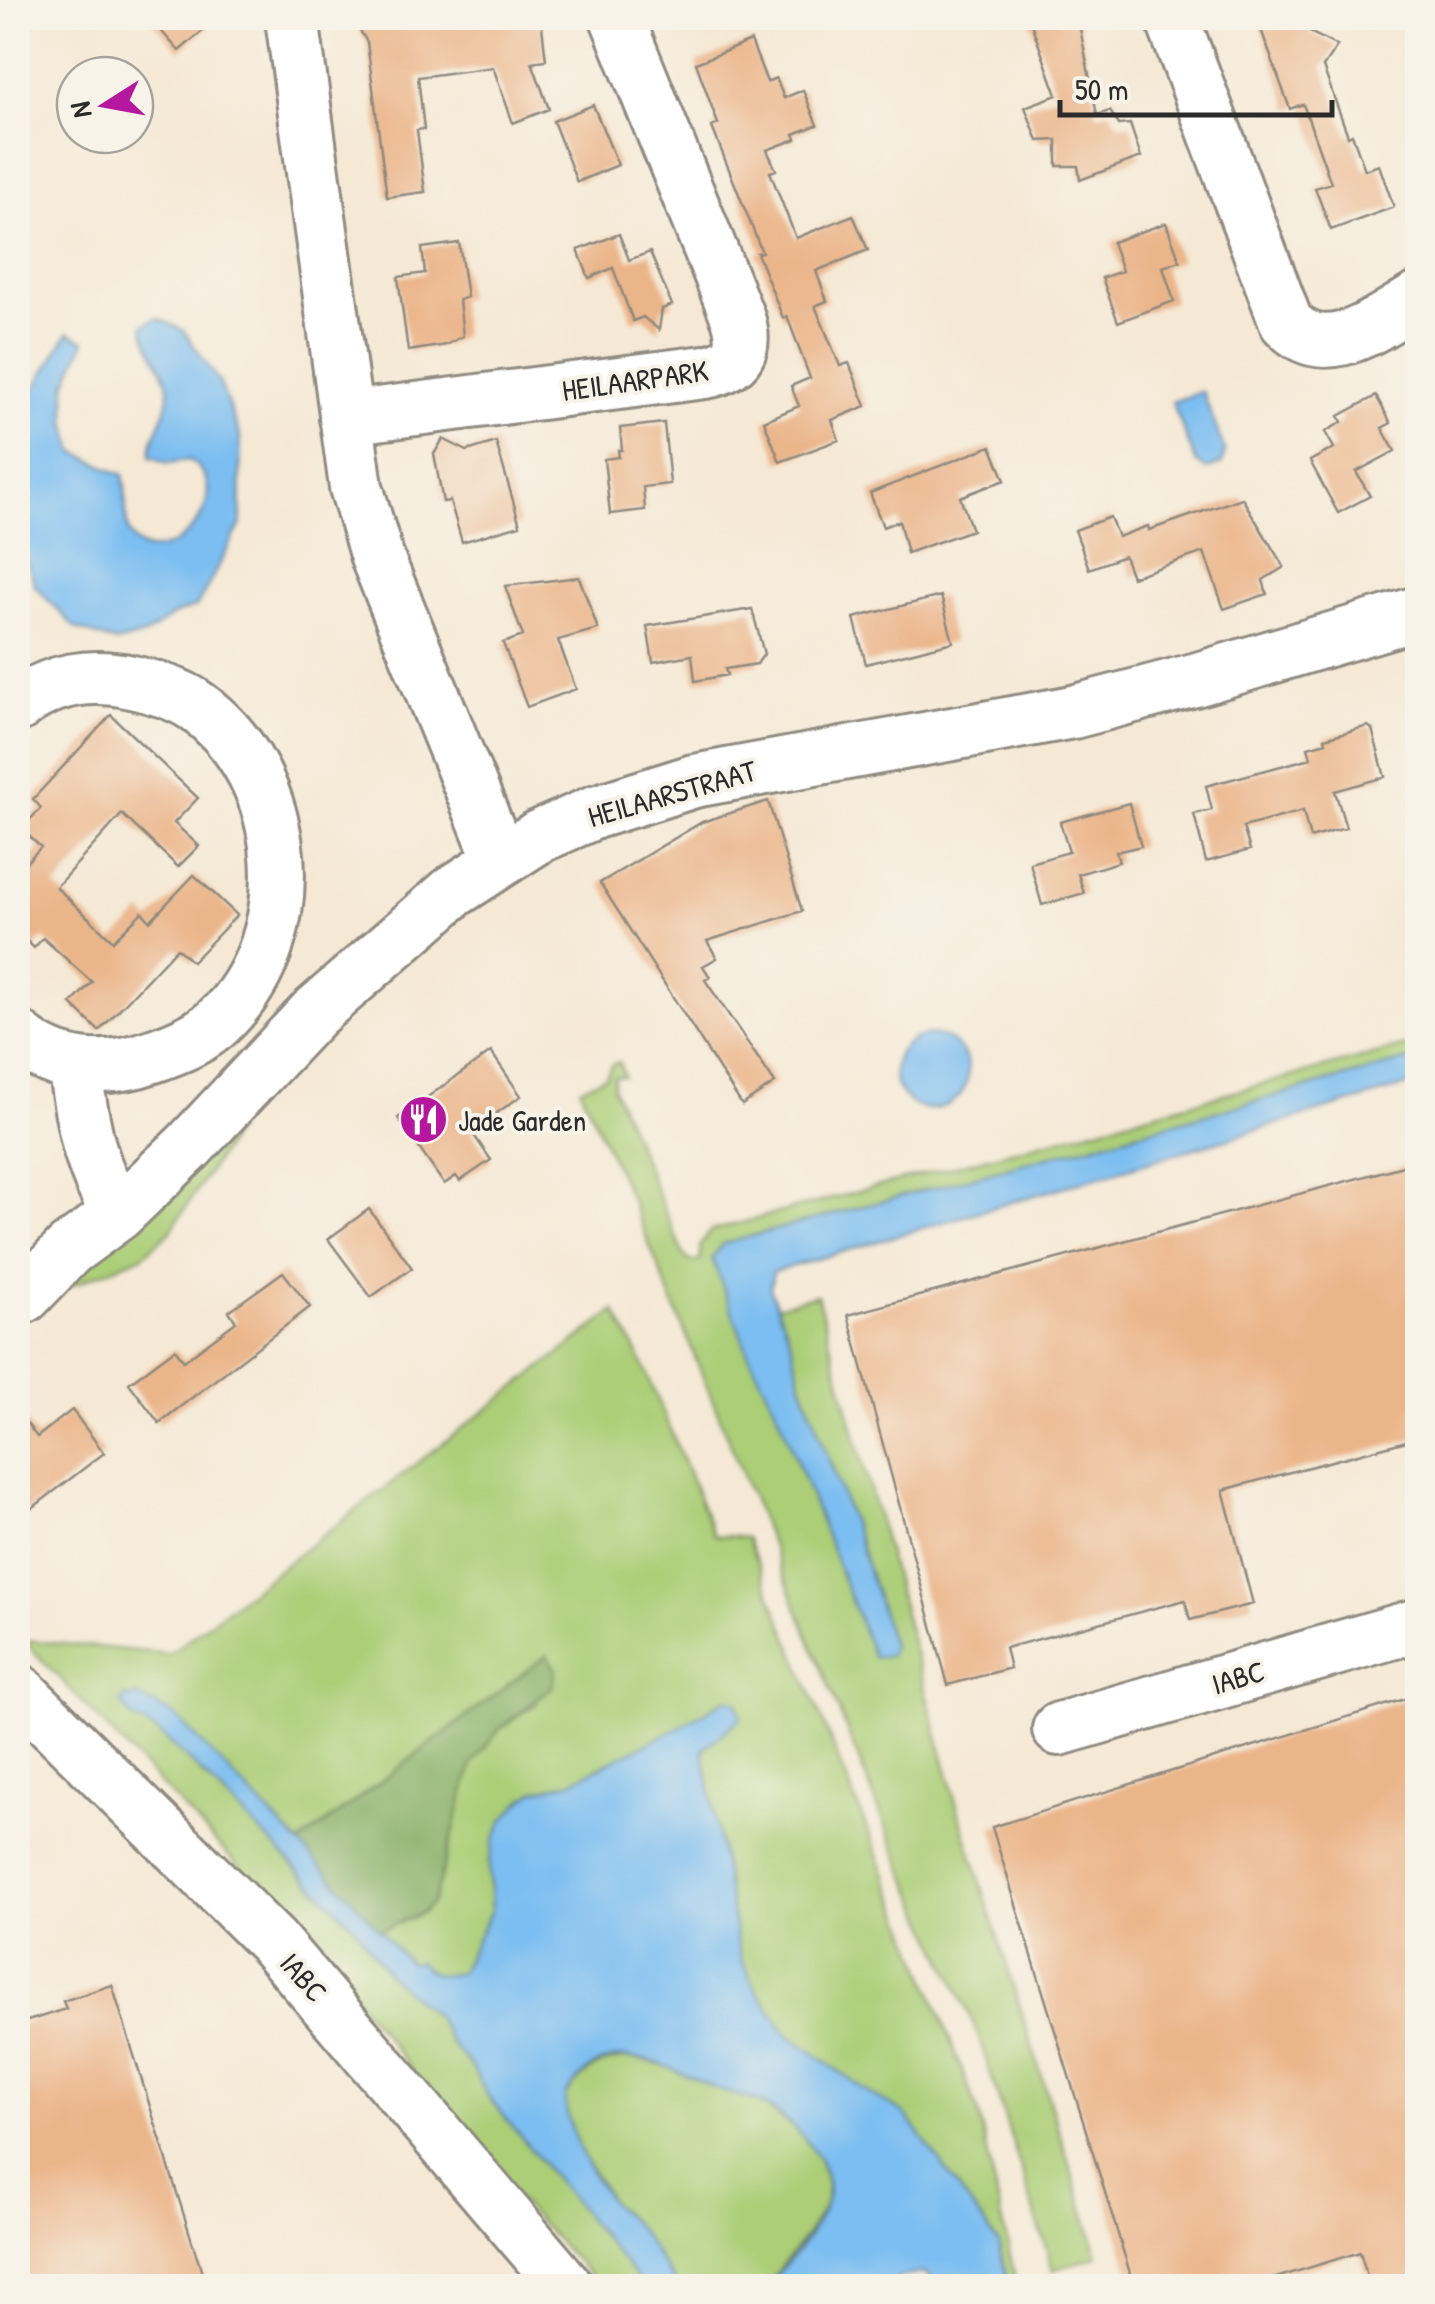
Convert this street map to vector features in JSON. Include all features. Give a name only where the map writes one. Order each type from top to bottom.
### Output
[{"type":"street","points":[[292,18],[356,486],[377,557],[500,858]]},
{"type":"street","name":"HEILAARPARK","points":[[346,418],[705,372],[726,368],[738,357],[742,344],[738,318],[617,18]]},
{"type":"street","points":[[1172,18],[1286,322],[1307,340],[1332,342],[1352,336],[1418,299]]},
{"type":"street","name":"HEILAARSTRAAT","points":[[18,1300],[69,1250],[118,1214],[188,1147],[314,1013],[454,891],[538,837],[595,812],[694,781],[1072,712],[1418,613]]},
{"type":"street","points":[[18,701],[46,687],[107,677],[154,688],[193,704],[222,728],[242,753],[264,794],[276,846],[278,896],[269,944],[247,986],[219,1022],[180,1047],[138,1062],[74,1066],[32,1050],[18,1037]]},
{"type":"street","points":[[74,1066],[87,1145],[97,1176],[118,1214]]},
{"type":"street","name":"HEILAARSTRAAT","points":[[18,1267],[69,1250]]},
{"type":"street","name":"IABC","points":[[1059,1729],[1418,1625]]},
{"type":"street","name":"IABC","points":[[18,1690],[273,1942],[566,2286]]},
{"type":"street","name":"IABC","points":[[18,1727],[107,1807],[300,2006],[394,2118],[524,2286]]},
{"type":"green space","points":[[1417,1043],[1417,1058],[723,1244],[712,1258],[780,1417],[873,1656],[892,1645],[776,1306],[817,1295],[958,1810],[1098,2256],[1053,2270],[978,2034],[904,1871],[632,1202],[580,1089],[606,1076],[612,1065],[619,1062],[624,1076],[614,1076],[613,1088],[684,1256],[691,1262],[701,1261],[700,1246],[710,1231]]},
{"type":"green space","points":[[236,1129],[170,1232],[141,1257],[28,1303]]},
{"type":"green space","points":[[615,1311],[643,1364],[714,1535],[747,1538],[894,1894],[978,2112],[1017,2286],[1009,2286],[998,2243],[905,2114],[786,2034],[741,1959],[703,1748],[740,1718],[726,1699],[678,1728],[568,1783],[535,1791],[494,1840],[489,1863],[491,1911],[460,1972],[443,1977],[410,1963],[379,1931],[422,1913],[434,1900],[472,1764],[500,1729],[537,1703],[547,1656],[299,1843],[223,1768],[127,1707],[132,1717],[159,1733],[193,1764],[355,1927],[389,1975],[436,2017],[489,2098],[643,2286],[600,2286],[497,2178],[308,1939],[23,1640],[169,1654]]},
{"type":"green space","points":[[547,1655],[556,1670],[552,1687],[500,1729],[472,1764],[434,1900],[422,1913],[379,1931],[299,1844]]},
{"type":"green space","points":[[633,2058],[680,2070],[722,2091],[759,2102],[799,2131],[819,2159],[827,2185],[826,2203],[766,2286],[679,2286],[657,2261],[640,2231],[612,2203],[582,2155],[565,2109],[565,2095],[594,2068]]},
{"type":"water","points":[[157,318],[183,330],[219,381],[240,436],[241,524],[197,606],[175,614],[145,635],[116,643],[75,628],[36,587],[18,538],[18,519],[25,504],[19,415],[68,333],[85,341],[66,385],[66,422],[75,452],[123,475],[128,529],[143,547],[159,549],[176,542],[203,512],[208,494],[204,476],[189,460],[167,463],[151,456],[169,395],[166,378],[143,325]]},
{"type":"water","points":[[1202,391],[1225,451],[1222,464],[1207,469],[1196,462],[1172,402]]},
{"type":"water","points":[[931,1035],[957,1046],[968,1072],[957,1098],[931,1109],[905,1098],[894,1072],[905,1046]]},
{"type":"water","points":[[1417,1058],[1417,1083],[773,1272],[770,1289],[892,1645],[890,1655],[873,1657],[780,1417],[747,1351],[712,1258],[723,1244]]},
{"type":"water","points":[[135,1695],[174,1715],[409,1963],[419,1962],[432,1973],[442,1975],[460,1972],[491,1911],[489,1863],[494,1840],[503,1821],[518,1804],[535,1791],[568,1783],[678,1728],[726,1699],[737,1702],[741,1718],[703,1749],[741,1959],[757,1991],[787,2034],[905,2114],[998,2243],[1009,2286],[946,2286],[923,2273],[900,2277],[892,2286],[766,2286],[799,2248],[825,2205],[825,2175],[809,2145],[784,2119],[759,2102],[642,2059],[613,2059],[592,2067],[580,2077],[565,2095],[566,2108],[580,2151],[595,2179],[614,2206],[635,2225],[679,2286],[643,2286],[489,2098],[436,2017],[389,1975],[355,1927],[193,1764],[159,1733],[132,1717],[121,1703],[125,1697],[131,1699]]},
{"type":"building","points":[[150,18],[218,18],[179,51]]},
{"type":"building","points":[[352,18],[541,18],[546,60],[532,62],[549,109],[513,123],[493,67],[418,77],[424,129],[417,130],[425,192],[387,197],[367,42]]},
{"type":"building","points":[[1029,18],[1078,18],[1097,115],[1110,111],[1119,125],[1130,124],[1141,157],[1080,180],[1078,166],[1057,166],[1057,140],[1038,141],[1025,107],[1057,95]]},
{"type":"building","points":[[1277,18],[1305,18],[1310,32],[1337,46],[1323,67],[1365,170],[1379,165],[1394,207],[1331,230],[1315,188],[1331,183],[1303,104],[1290,109],[1259,24]]},
{"type":"building","points":[[751,41],[767,82],[776,78],[784,98],[803,90],[817,125],[794,134],[796,139],[767,150],[776,170],[770,172],[796,238],[853,215],[868,250],[816,271],[827,301],[815,306],[840,366],[849,363],[866,406],[832,420],[839,440],[780,462],[764,421],[799,406],[791,386],[810,378],[787,316],[783,318],[757,253],[762,252],[712,127],[718,124],[696,63]]},
{"type":"building","points":[[593,105],[618,165],[577,182],[553,121]]},
{"type":"building","points":[[1166,223],[1180,261],[1163,267],[1174,301],[1118,322],[1102,278],[1122,271],[1112,242]]},
{"type":"building","points":[[619,234],[629,260],[650,252],[672,305],[662,309],[659,330],[643,317],[633,321],[613,268],[589,278],[578,250]]},
{"type":"building","points":[[459,243],[467,297],[459,300],[463,336],[446,345],[408,351],[398,277],[425,273],[422,248]]},
{"type":"building","points":[[1376,396],[1391,423],[1382,428],[1395,451],[1356,472],[1370,496],[1338,513],[1310,461],[1334,448],[1325,432],[1342,422],[1339,416]]},
{"type":"building","points":[[664,423],[670,484],[643,487],[645,510],[610,514],[604,459],[619,457],[620,428]]},
{"type":"building","points":[[443,439],[467,451],[496,442],[520,525],[462,542],[450,501],[443,502],[434,454]]},
{"type":"building","points":[[991,446],[1005,480],[960,497],[972,530],[907,553],[899,521],[883,527],[870,493]]},
{"type":"building","points":[[1242,498],[1284,567],[1263,580],[1267,594],[1224,609],[1204,552],[1132,577],[1124,556],[1089,569],[1075,530],[1110,517],[1118,537]]},
{"type":"building","points":[[579,577],[598,629],[558,640],[576,689],[527,707],[503,643],[523,636],[505,586]]},
{"type":"building","points":[[941,596],[953,642],[866,664],[854,618]]},
{"type":"building","points":[[752,609],[764,654],[757,664],[725,669],[727,675],[695,681],[692,655],[653,662],[647,626]]},
{"type":"building","points":[[111,715],[198,798],[174,823],[199,846],[178,867],[122,814],[56,887],[113,941],[142,912],[150,921],[194,875],[237,915],[192,962],[177,948],[99,1031],[71,1004],[92,982],[43,938],[34,948],[18,932],[18,871],[41,847],[21,829],[41,808],[33,799]]},
{"type":"building","points":[[1368,726],[1385,777],[1335,791],[1346,828],[1310,838],[1303,811],[1243,827],[1250,850],[1206,862],[1194,814],[1212,810],[1206,786],[1311,758],[1308,747]]},
{"type":"building","points":[[768,801],[802,911],[707,941],[717,958],[703,966],[710,977],[705,980],[775,1083],[742,1105],[600,883],[702,822]]},
{"type":"building","points":[[1129,803],[1141,846],[1116,852],[1119,862],[1078,874],[1084,893],[1042,905],[1030,863],[1069,852],[1060,822]]},
{"type":"building","points":[[491,1052],[521,1096],[471,1131],[491,1160],[460,1181],[456,1176],[444,1184],[398,1118]]},
{"type":"building","points":[[1418,1162],[1418,1438],[1223,1490],[1253,1604],[1190,1620],[1185,1600],[1005,1648],[1010,1668],[948,1685],[848,1315]]},
{"type":"building","points":[[369,1209],[412,1268],[371,1297],[328,1239]]},
{"type":"building","points":[[283,1272],[310,1307],[159,1423],[129,1383],[175,1349],[184,1361],[236,1322],[229,1311]]},
{"type":"building","points":[[72,1410],[104,1453],[18,1519],[18,1412],[37,1437]]},
{"type":"building","points":[[1418,1695],[1418,2286],[1370,2286],[1360,2252],[1269,2280],[1271,2286],[1134,2286],[992,1827]]},
{"type":"building","points":[[112,1985],[206,2286],[18,2286],[18,2024],[66,2009],[63,2001]]},
{"type":"place","name":"Jade Garden","points":[[423,1120]]}]
